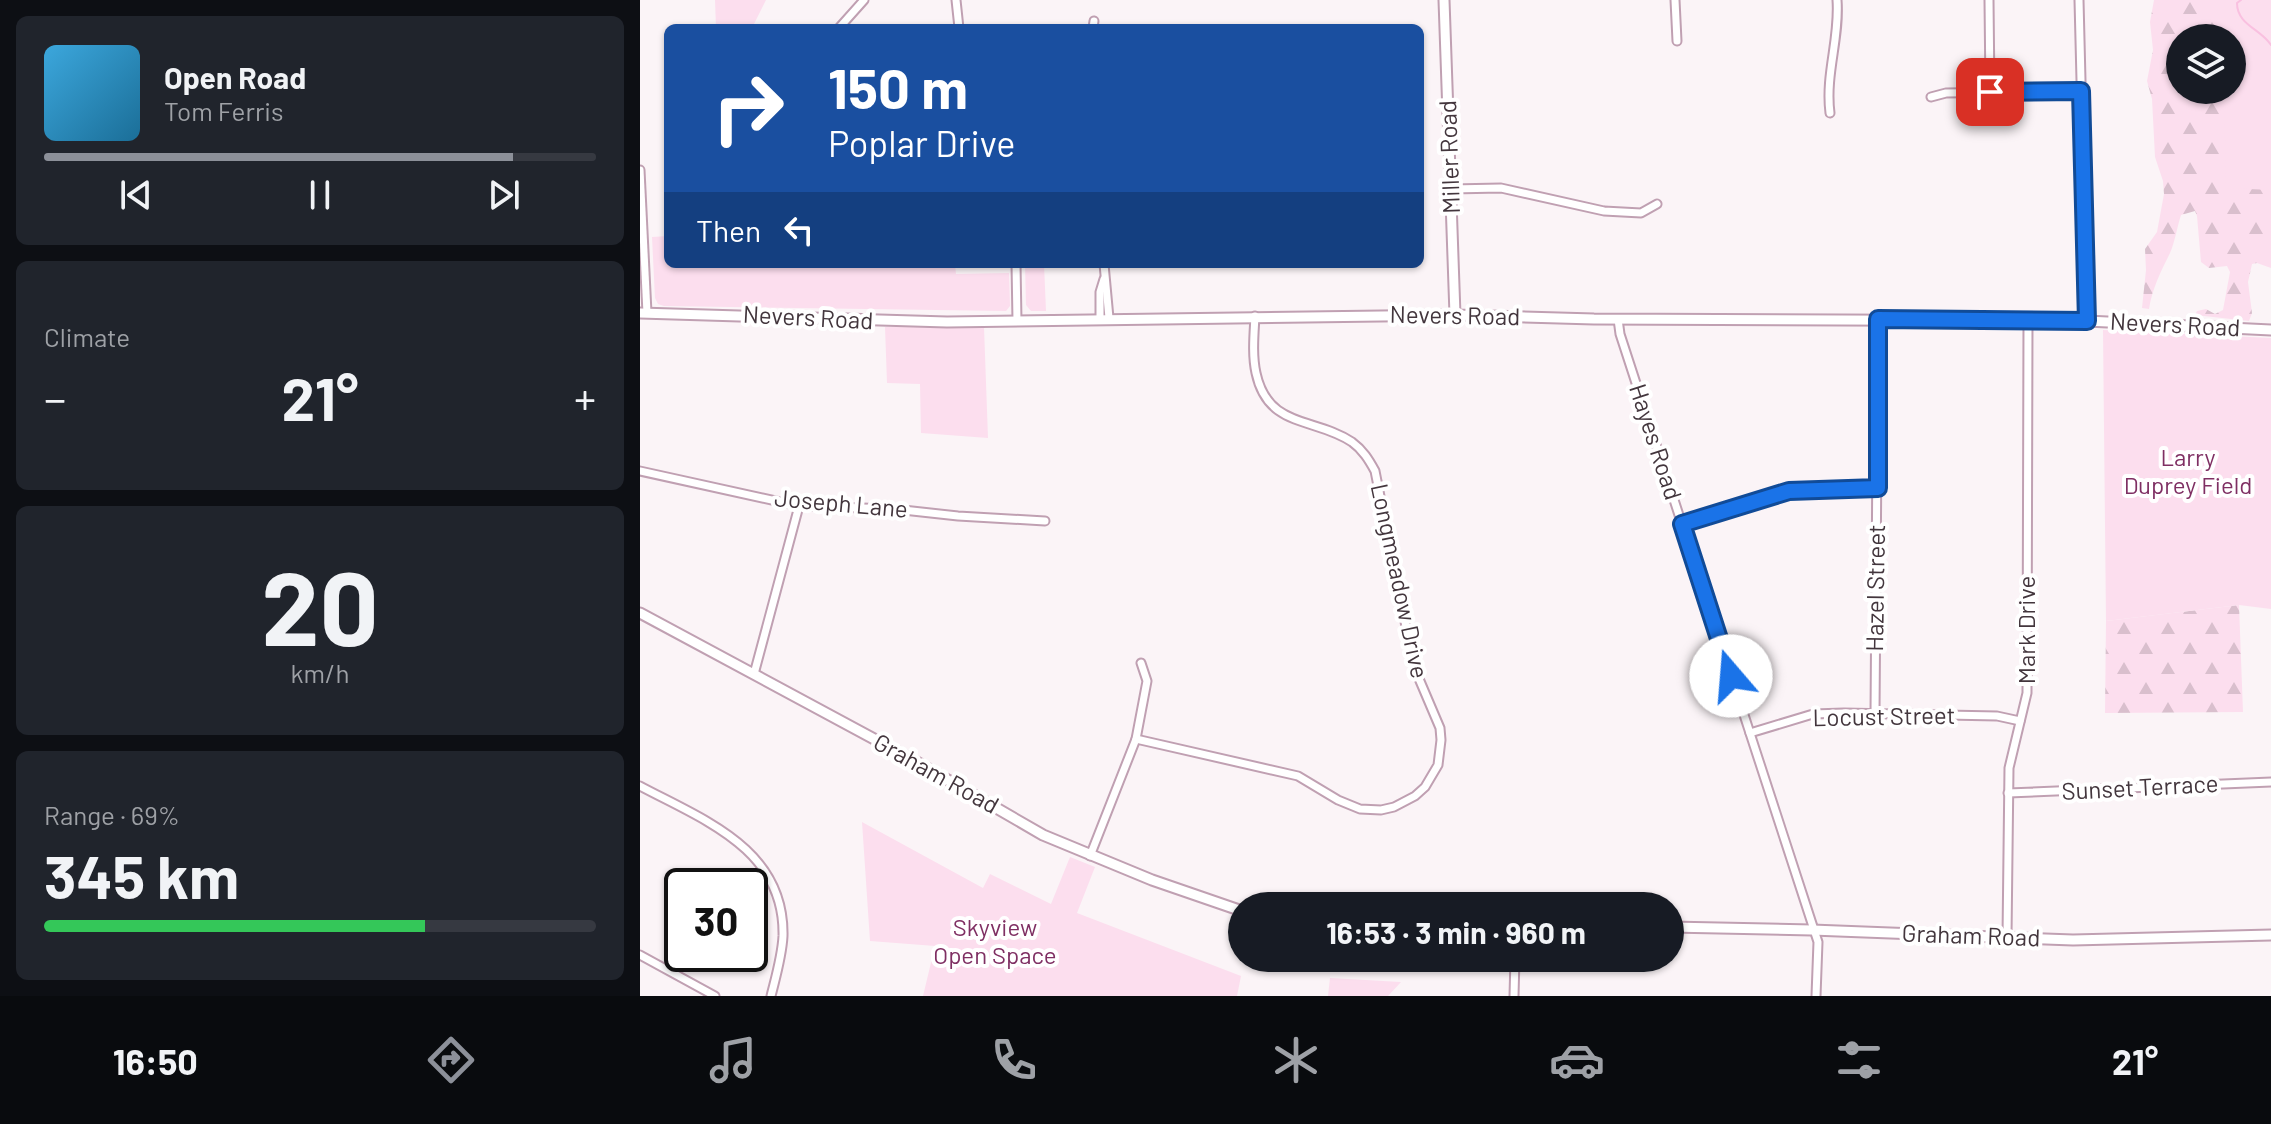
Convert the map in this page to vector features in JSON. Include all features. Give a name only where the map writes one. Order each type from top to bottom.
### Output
[{"type":"street","points":[[843,24],[864,0]]},
{"type":"street","points":[[956,0],[959,24]]},
{"type":"street","name":"Miller Road","points":[[1444,0],[1455,315]]},
{"type":"street","points":[[1675,0],[1677,41]]},
{"type":"street","points":[[1830,113],[1827,90],[1839,21],[1837,0]]},
{"type":"street","points":[[1989,0],[1990,92]]},
{"type":"street","points":[[2079,0],[2087,321]]},
{"type":"street","points":[[1931,97],[1946,93],[2081,91]]},
{"type":"street","points":[[640,170],[644,313]]},
{"type":"street","points":[[1451,189],[1501,188],[1604,211],[1641,213],[1657,204]]},
{"type":"street","points":[[1016,268],[1017,321]]},
{"type":"street","points":[[1104,268],[1109,292],[1104,318]]},
{"type":"street","name":"Nevers Road","points":[[644,313],[879,322],[1455,315],[1618,319],[2087,321],[2271,330]]},
{"type":"street","name":"Longmeadow Drive","points":[[1136,739],[1298,776],[1348,805],[1371,810],[1394,807],[1415,796],[1425,787],[1438,765],[1440,728],[1414,667],[1375,471],[1351,441],[1287,417],[1268,400],[1257,377],[1254,361],[1255,316]]},
{"type":"street","name":"Hayes Road","points":[[1618,319],[1620,334],[1818,942],[1816,996]]},
{"type":"street","name":"Hazel Street","points":[[1875,713],[1878,319]]},
{"type":"street","name":"Mark Drive","points":[[2007,937],[2009,768],[2027,693],[2028,321]]},
{"type":"street","name":"Joseph Lane","points":[[640,471],[799,506],[894,509],[1045,521]]},
{"type":"street","points":[[1682,524],[1789,491],[1878,488]]},
{"type":"street","points":[[754,674],[799,506]]},
{"type":"street","name":"Graham Road","points":[[641,616],[915,761],[1043,835],[1090,856],[1228,906]]},
{"type":"street","points":[[1090,856],[1136,739],[1147,681],[1141,663]]},
{"type":"street","name":"Locust Street","points":[[1750,733],[1813,714],[1997,716],[2020,721]]},
{"type":"street","name":"Sunset Terrace","points":[[2008,793],[2271,782]]},
{"type":"street","points":[[640,786],[729,834],[751,853],[768,876],[781,914],[783,933],[771,996]]},
{"type":"street","name":"Graham Road","points":[[1684,927],[2073,940],[2271,935]]},
{"type":"street","points":[[640,955],[715,996]]},
{"type":"street","points":[[1514,996],[1515,972]]},
{"type":"green space","points":[[715,0],[766,0],[754,24],[716,24]]},
{"type":"green space","points":[[2154,0],[2271,0],[2271,268],[2252,264],[2248,282],[2252,313],[2249,321],[2195,315],[2197,311],[2206,309],[2215,314],[2223,310],[2230,272],[2227,266],[2209,268],[2201,262],[2195,211],[2181,215],[2172,249],[2149,309],[2142,308],[2145,249],[2157,232],[2164,194],[2155,157],[2152,99],[2147,81],[2153,50],[2150,22]]},
{"type":"green space","points":[[2195,0],[2271,0],[2271,190],[2226,188],[2224,104],[2246,104],[2246,24],[2221,24],[2195,9]]},
{"type":"green space","points":[[664,236],[664,268],[955,268],[956,274],[1009,273],[1010,306],[1006,311],[664,306],[658,304],[655,298],[652,237]]},
{"type":"green space","points":[[1025,268],[1044,268],[1046,311],[1031,311],[1026,305]]},
{"type":"green space","points":[[885,327],[984,327],[988,438],[921,433],[920,384],[887,383]]},
{"type":"green space","name":"Larry Duprey Field","points":[[2103,330],[2271,338],[2271,609],[2239,605],[2106,621]]},
{"type":"green space","points":[[2239,605],[2243,712],[2105,713],[2106,621]]},
{"type":"green space","name":"Skyview Open Space","points":[[862,822],[983,888],[990,874],[1051,904],[1070,857],[1095,867],[1077,913],[1241,976],[1237,996],[923,996],[935,946],[870,941]]},
{"type":"green space","points":[[1330,978],[1401,982],[1388,996],[1328,996]]},
{"type":"waterway","points":[[2241,0],[2237,3],[2241,17],[2271,45]]},
{"type":"route","points":[[1731,676],[1682,524],[1789,491],[1878,488],[1878,319],[2087,321],[2081,91],[1990,92]]}]
